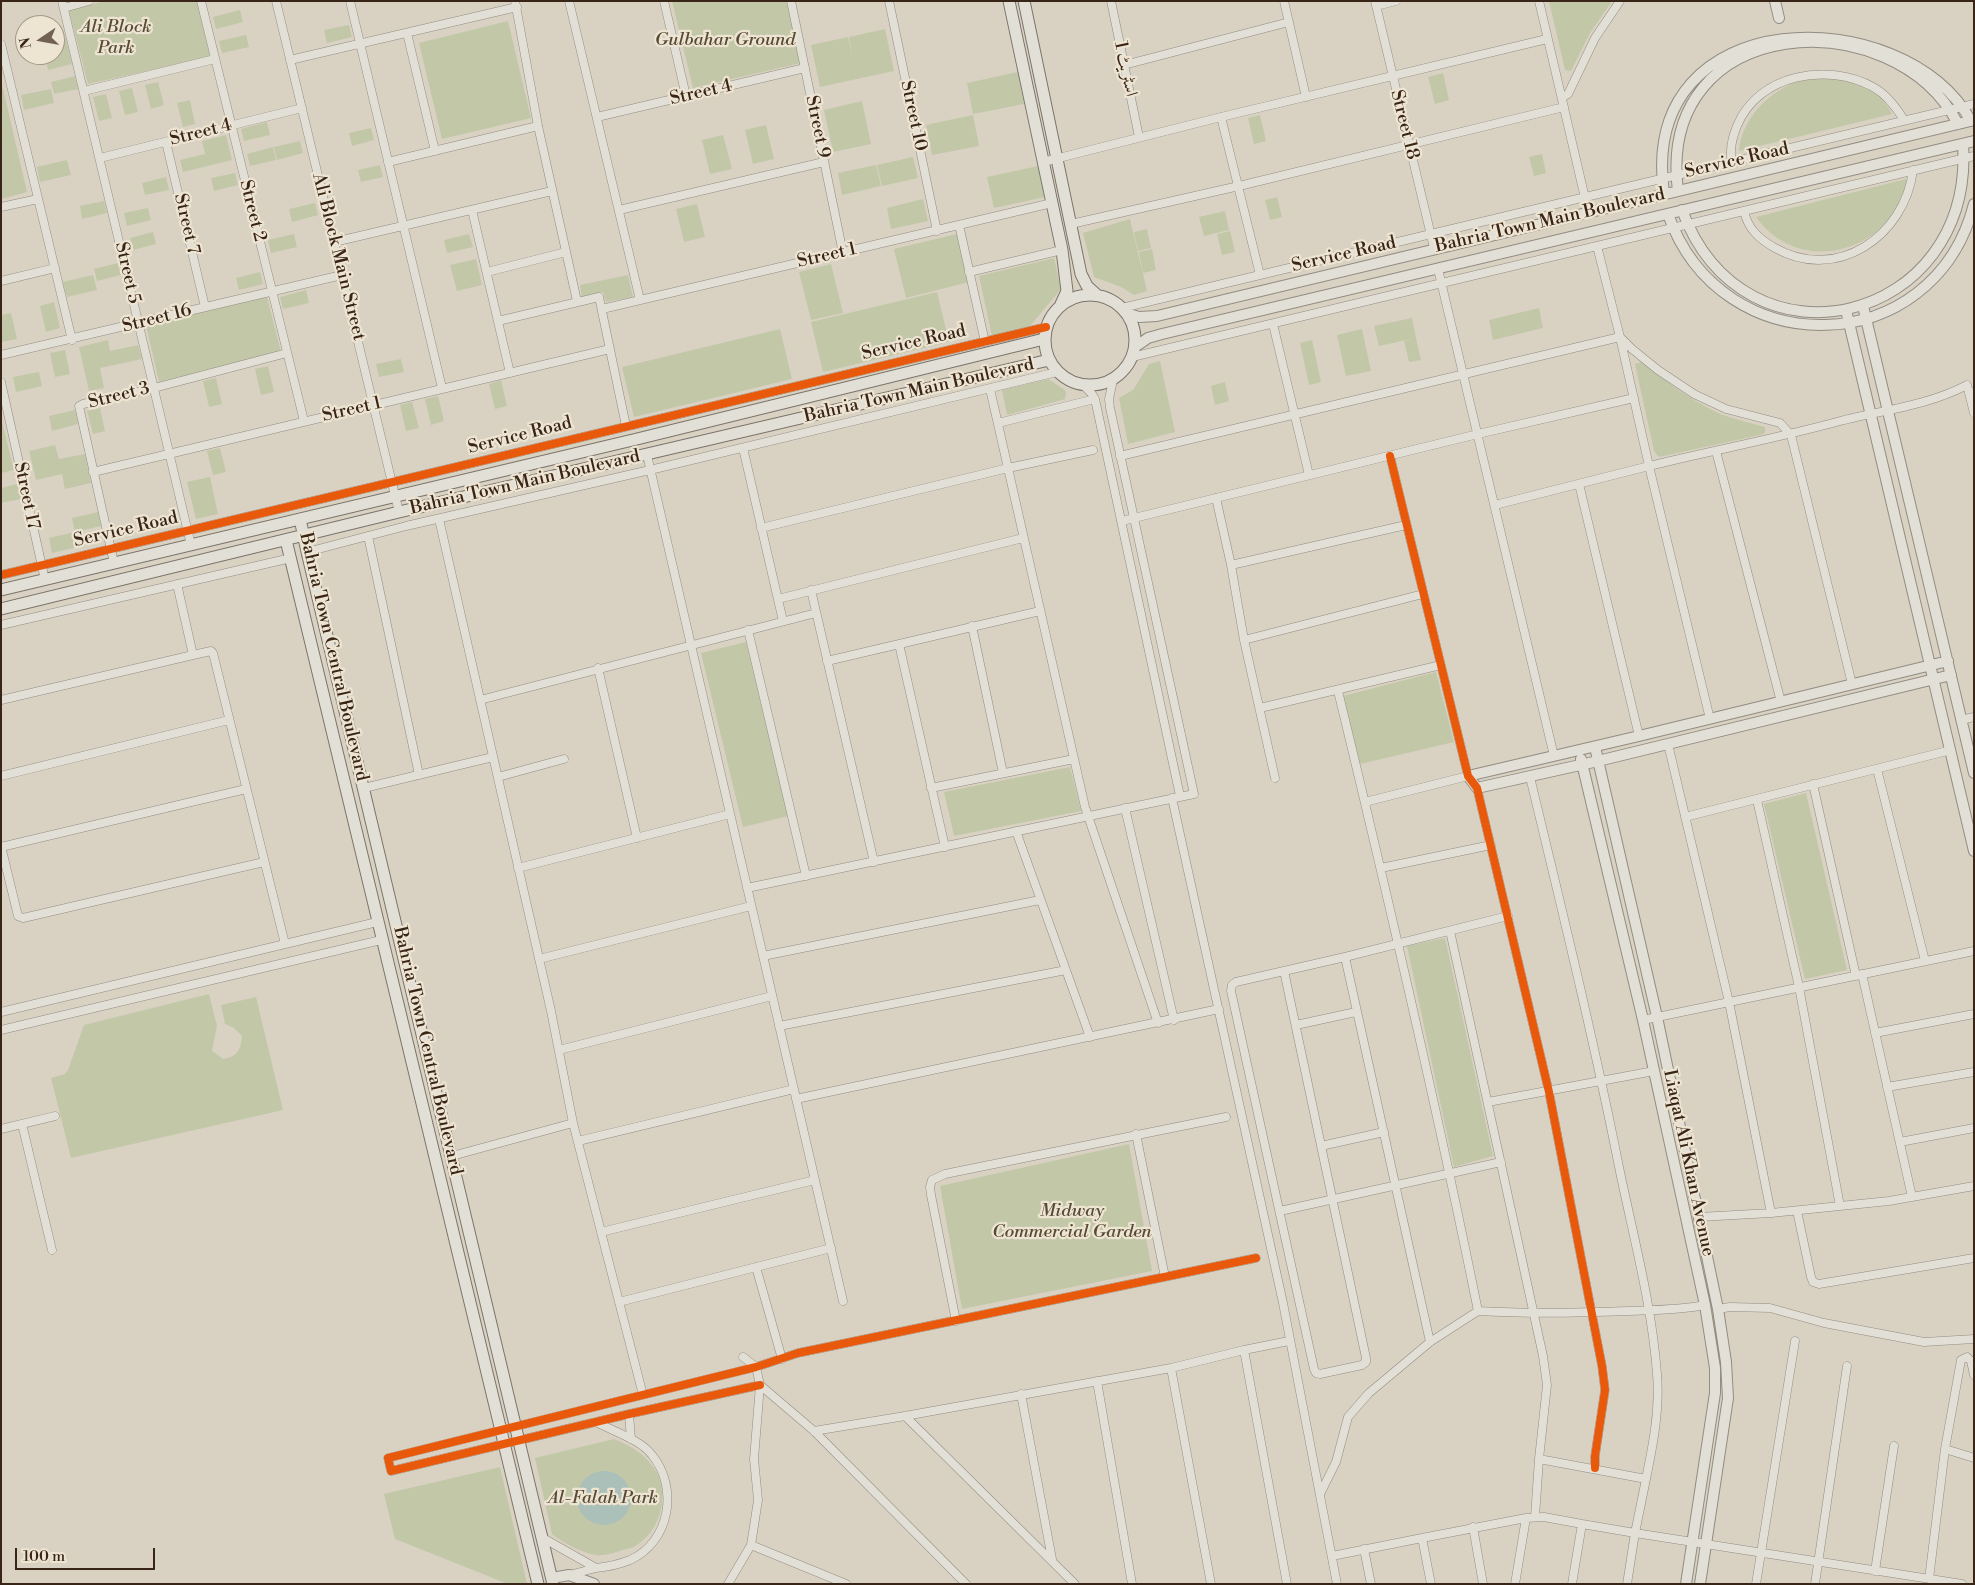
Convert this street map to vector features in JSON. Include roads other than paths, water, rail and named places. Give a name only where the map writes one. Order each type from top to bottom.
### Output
[{"type":"main road","points":[[1009,1],[1062,250],[1067,291],[1061,304],[1046,326],[1044,339],[1049,360],[1057,372],[1069,381],[1084,386],[1099,385],[1113,380],[1127,366],[1133,352],[1134,329],[1124,311],[1106,298],[1097,295],[1078,296],[1061,304]]},
{"type":"main road","points":[[1024,1],[1083,280],[1097,295]]},
{"type":"main road","name":"Bahria Town Main Boulevard","points":[[1,590],[637,439],[1044,339]]},
{"type":"main road","name":"Bahria Town Main Boulevard","points":[[1,609],[399,512],[1049,360]]},
{"type":"main road","points":[[303,609],[306,606],[294,554],[311,520],[316,515]]},
{"type":"main road","name":"Bahria Town Central Boulevard","points":[[300,519],[553,1581]]},
{"type":"main road","name":"Bahria Town Central Boulevard","points":[[286,540],[381,940],[538,1584]]},
{"type":"street","points":[[63,4],[89,1]]},
{"type":"street","name":"Street 2","points":[[201,1],[304,421]]},
{"type":"street","name":"Ali Block Main Street","points":[[276,1],[399,512]]},
{"type":"street","points":[[350,1],[442,388]]},
{"type":"street","points":[[569,1],[640,300]]},
{"type":"street","points":[[664,1],[686,96]]},
{"type":"street","name":"Street 9","points":[[791,1],[843,253]]},
{"type":"street","name":"Street 10","points":[[889,1],[937,230]]},
{"type":"street","name":"اسٹریٹ 1","points":[[1111,1],[1139,137]]},
{"type":"street","points":[[1284,1],[1306,96]]},
{"type":"street","points":[[1375,4],[1396,1]]},
{"type":"street","points":[[1539,1],[1585,198]]},
{"type":"street","points":[[1562,98],[1568,94],[1595,38],[1620,1]]},
{"type":"street","points":[[1775,1],[1782,27]]},
{"type":"street","name":"Street 5","points":[[63,4],[191,545]]},
{"type":"street","points":[[290,60],[407,33],[516,4],[538,126],[577,301]]},
{"type":"street","name":"Street 18","points":[[1375,4],[1434,248]]},
{"type":"street","points":[[1767,16],[1790,10]]},
{"type":"street","points":[[1124,64],[1289,22]]},
{"type":"street","points":[[407,33],[435,150]]},
{"type":"street","points":[[1678,191],[1676,154],[1680,132],[1696,92],[1724,58],[1761,34]]},
{"type":"street","points":[[1044,162],[1306,96],[1547,39]]},
{"type":"street","points":[[1,44],[5,74],[72,340]]},
{"type":"street","points":[[1907,51],[1935,79],[1958,124]]},
{"type":"street","points":[[84,91],[215,59]]},
{"type":"street","points":[[1664,193],[1662,157],[1667,124],[1679,94],[1696,66]]},
{"type":"street","name":"Street 4","points":[[597,117],[805,68]]},
{"type":"street","points":[[1732,163],[1730,150],[1734,133],[1744,112],[1777,84],[1801,76],[1830,74],[1861,81],[1883,94],[1904,120]]},
{"type":"street","points":[[1955,84],[1970,105],[1972,120]]},
{"type":"street","name":"Service Road","points":[[1124,311],[1260,275],[1970,105]]},
{"type":"street","points":[[1071,224],[1239,186],[1564,107]]},
{"type":"street","name":"Street 4","points":[[100,158],[302,108]]},
{"type":"street","points":[[1221,117],[1260,275]]},
{"type":"street","name":"Bahria Town Main Boulevard","points":[[1124,311],[1145,318],[1157,316],[1972,120]]},
{"type":"street","points":[[388,162],[538,126]]},
{"type":"street","name":"Bahria Town Main Boulevard","points":[[1133,352],[1148,338],[1162,334],[1974,141]]},
{"type":"street","name":"Street 7","points":[[166,142],[205,307]]},
{"type":"street","points":[[1682,210],[1699,246],[1715,267],[1735,284],[1757,298],[1794,310],[1820,313],[1846,310],[1884,298],[1904,286],[1921,272],[1939,250],[1953,225],[1960,204],[1969,157],[1963,144]]},
{"type":"street","points":[[1133,352],[1273,324],[1969,157]]},
{"type":"street","points":[[619,210],[824,162]]},
{"type":"street","points":[[1744,211],[1750,228],[1758,237],[1778,250],[1812,259],[1846,255],[1872,242],[1894,222],[1906,202],[1913,170]]},
{"type":"street","points":[[334,242],[552,191]]},
{"type":"street","points":[[1,207],[38,199]]},
{"type":"street","name":"Street 1","points":[[602,309],[1052,203]]},
{"type":"street","points":[[1668,214],[1685,250],[1701,272],[1721,291],[1744,306],[1769,317],[1795,324],[1822,326],[1850,323],[1866,318],[1900,303],[1921,289],[1947,262],[1960,240],[1974,204]]},
{"type":"street","points":[[472,210],[510,373]]},
{"type":"street","points":[[959,226],[985,342]]},
{"type":"street","points":[[1597,246],[1710,719]]},
{"type":"street","points":[[969,272],[1062,250]]},
{"type":"street","points":[[487,272],[566,252]]},
{"type":"street","points":[[1,281],[55,268]]},
{"type":"street","points":[[1438,269],[1554,756]]},
{"type":"street","name":"Street 16","points":[[1,355],[72,340],[342,275]]},
{"type":"street","points":[[498,321],[599,297],[610,350],[630,425],[637,439]]},
{"type":"street","points":[[1863,306],[1974,774]]},
{"type":"street","points":[[1846,310],[1974,851]]},
{"type":"street","points":[[1273,324],[1309,475]]},
{"type":"street","name":"Service Road","points":[[1,575],[1046,326]]},
{"type":"street","points":[[1120,456],[1620,337]]},
{"type":"street","points":[[1620,337],[1658,370],[1694,394],[1726,409],[1780,423],[1791,435],[1852,684]]},
{"type":"street","name":"Street 1","points":[[93,472],[373,404],[610,350]]},
{"type":"street","name":"Street 3","points":[[114,563],[78,406],[287,353]]},
{"type":"street","points":[[307,552],[1057,372]]},
{"type":"street","points":[[747,888],[1194,794],[1120,456],[1109,399],[1113,380]]},
{"type":"street","name":"Street 17","points":[[1,382],[45,580]]},
{"type":"street","points":[[1084,386],[1095,399],[1122,521],[1219,1009],[1283,1303],[1337,1584]]},
{"type":"street","points":[[1495,505],[1716,450],[1791,435],[1871,413],[1932,400],[1971,388],[1974,412]]},
{"type":"street","points":[[990,389],[1088,816],[1158,1023]]},
{"type":"street","points":[[1122,521],[1634,398]]},
{"type":"street","points":[[998,423],[1095,399]]},
{"type":"street","points":[[743,448],[783,621]]},
{"type":"street","points":[[762,528],[1008,468],[1093,450]]},
{"type":"street","points":[[1716,450],[1781,702]]},
{"type":"street","points":[[647,454],[843,1301]]},
{"type":"street","points":[[1390,456],[1468,776],[1477,788],[1549,1092],[1593,1313],[1605,1390],[1595,1456],[1595,1468]]},
{"type":"street","points":[[1579,484],[1639,736]]},
{"type":"street","points":[[1216,498],[1231,565],[1244,640],[1275,778]]},
{"type":"street","points":[[439,519],[539,959],[573,1123],[643,1394]]},
{"type":"street","points":[[1231,565],[1406,525]]},
{"type":"street","points":[[368,536],[419,775]]},
{"type":"street","points":[[778,598],[1023,538]]},
{"type":"street","points":[[1,625],[291,558]]},
{"type":"street","points":[[177,584],[193,655]]},
{"type":"street","points":[[811,590],[874,862]]},
{"type":"street","points":[[1244,640],[1423,594]]},
{"type":"street","points":[[827,661],[1040,610]]},
{"type":"street","points":[[480,700],[816,613]]},
{"type":"street","points":[[972,626],[1003,773]]},
{"type":"street","points":[[748,630],[806,876]]},
{"type":"street","points":[[898,644],[945,847]]},
{"type":"street","points":[[1,700],[210,651],[213,653],[285,944]]},
{"type":"street","points":[[1365,802],[1948,661]]},
{"type":"street","points":[[1260,708],[1441,665]]},
{"type":"street","points":[[598,668],[637,838]]},
{"type":"street","points":[[1477,788],[1598,761],[1951,675]]},
{"type":"street","points":[[1338,691],[1381,868],[1450,1173],[1478,1311]]},
{"type":"street","points":[[1961,720],[1974,717]]},
{"type":"street","points":[[1,776],[229,720]]},
{"type":"street","points":[[1668,744],[1729,1002],[1771,1213]]},
{"type":"street","name":"Liaqat Ali Khan Avenue","points":[[1595,747],[1657,1017],[1718,1309],[1728,1378],[1728,1398],[1700,1584]]},
{"type":"street","name":"Liaqat Ali Khan Avenue","points":[[1579,750],[1643,1020],[1706,1305],[1715,1368],[1715,1394],[1686,1584]]},
{"type":"street","points":[[1685,817],[1950,750]]},
{"type":"street","points":[[364,788],[493,756]]},
{"type":"street","points":[[498,778],[564,759]]},
{"type":"street","points":[[931,788],[1074,759]]},
{"type":"street","points":[[1877,769],[1925,961]]},
{"type":"street","points":[[1530,777],[1602,1081],[1649,1310],[1658,1375],[1653,1443],[1627,1584]]},
{"type":"street","points":[[1813,784],[1859,975],[1875,1033],[1912,1197]]},
{"type":"street","points":[[246,789],[1,847],[18,916],[23,918],[264,862]]},
{"type":"street","points":[[1757,800],[1799,988],[1840,1206]]},
{"type":"street","points":[[1125,808],[1174,1020]]},
{"type":"street","points":[[518,868],[730,814]]},
{"type":"street","points":[[1016,831],[1090,1037]]},
{"type":"street","points":[[1381,868],[1491,845]]},
{"type":"street","points":[[763,956],[1040,900]]},
{"type":"street","points":[[539,959],[751,906]]},
{"type":"street","points":[[1284,971],[1366,1358],[1366,1362],[1362,1365],[1320,1374],[1316,1373],[1231,990],[1232,986],[1236,982],[1284,971],[1345,958],[1508,916]]},
{"type":"street","points":[[1,1012],[377,922]]},
{"type":"street","points":[[1450,931],[1535,1314],[1547,1385],[1535,1517]]},
{"type":"street","points":[[1,1030],[381,940]]},
{"type":"street","points":[[1643,1020],[1974,951]]},
{"type":"street","points":[[1345,958],[1430,1342]]},
{"type":"street","points":[[779,1026],[1066,970]]},
{"type":"street","points":[[559,1050],[772,996]]},
{"type":"street","points":[[796,1099],[1219,1009]]},
{"type":"street","points":[[1296,1025],[1356,1012]]},
{"type":"street","points":[[1875,1033],[1974,1014]]},
{"type":"street","points":[[1488,1102],[1654,1071]]},
{"type":"street","points":[[1887,1088],[1974,1072]]},
{"type":"street","points":[[578,1141],[794,1089]]},
{"type":"street","points":[[1,1129],[55,1116]]},
{"type":"street","points":[[956,1321],[931,1195],[932,1180],[945,1174],[1226,1117]]},
{"type":"street","points":[[452,1156],[573,1123]]},
{"type":"street","points":[[22,1124],[52,1250]]},
{"type":"street","points":[[1900,1142],[1974,1128]]},
{"type":"street","points":[[1321,1146],[1384,1132]]},
{"type":"street","points":[[1136,1134],[1165,1277]]},
{"type":"street","points":[[1280,1210],[1501,1162]]},
{"type":"street","points":[[601,1232],[815,1180]]},
{"type":"street","points":[[1678,1183],[1691,1180]]},
{"type":"street","points":[[1699,1217],[1797,1211],[1912,1197],[1974,1186]]},
{"type":"street","points":[[1797,1211],[1811,1277],[1813,1282],[1819,1284],[1974,1258]]},
{"type":"street","points":[[619,1302],[830,1248]]},
{"type":"street","points":[[760,1385],[391,1471],[389,1465],[388,1458],[756,1366],[798,1353],[1256,1258]]},
{"type":"street","points":[[756,1267],[782,1359]]},
{"type":"street","points":[[1320,1494],[1336,1462],[1348,1417],[1369,1392],[1430,1342],[1478,1311],[1535,1314],[1593,1313],[1686,1308],[1706,1305]]},
{"type":"street","points":[[1718,1309],[1730,1307],[1770,1308],[1824,1323],[1924,1342],[1974,1339]]},
{"type":"street","points":[[814,1431],[1171,1368],[1289,1341]]},
{"type":"street","points":[[1756,1584],[1794,1341]]},
{"type":"street","points":[[1244,1350],[1287,1584]]},
{"type":"street","points":[[728,1584],[751,1545],[758,1500],[754,1459],[760,1385],[756,1366],[743,1357]]},
{"type":"street","points":[[1929,1579],[1945,1449],[1961,1360],[1967,1358],[1971,1361],[1974,1375]]},
{"type":"street","points":[[1815,1584],[1847,1366]]},
{"type":"street","points":[[1171,1368],[1211,1584]]},
{"type":"street","points":[[1097,1381],[1132,1584]]},
{"type":"street","points":[[760,1385],[814,1431],[966,1584]]},
{"type":"street","points":[[1021,1394],[1052,1560]]},
{"type":"street","points":[[629,1414],[631,1439]]},
{"type":"street","points":[[905,1416],[1076,1584]]},
{"type":"street","points":[[553,1581],[630,1560],[644,1550],[656,1537],[664,1522],[668,1504],[667,1487],[662,1470],[653,1455],[642,1444],[596,1422]]},
{"type":"street","points":[[1875,1571],[1894,1446]]},
{"type":"street","points":[[1945,1449],[1974,1458]]},
{"type":"street","points":[[1539,1459],[1646,1479]]},
{"type":"street","points":[[1332,1556],[1473,1527],[1535,1517],[1761,1552],[1818,1563],[1962,1584]]},
{"type":"street","points":[[1515,1584],[1526,1518]]},
{"type":"street","points":[[1572,1584],[1582,1524]]},
{"type":"street","points":[[1473,1527],[1483,1584]]},
{"type":"street","points":[[543,1538],[555,1547],[596,1568]]},
{"type":"street","points":[[1422,1538],[1431,1584]]},
{"type":"street","points":[[751,1545],[846,1584]]},
{"type":"street","points":[[1364,1549],[1371,1584]]},
{"type":"street","points":[[570,1575],[594,1584]]},
{"type":"water","points":[[604,1471],[614,1473],[623,1479],[629,1488],[631,1498],[629,1508],[623,1517],[614,1523],[604,1525],[594,1523],[585,1517],[579,1508],[577,1498],[579,1488],[585,1479],[594,1473]]},
{"type":"park label","name":"Ali Block Park","points":[[116,38]]},
{"type":"park label","name":"Gulbahar Ground","points":[[725,41]]},
{"type":"park label","name":"Midway Commercial Garden","points":[[1072,1222]]},
{"type":"park label","name":"Al-Falah Park","points":[[603,1499]]}]
